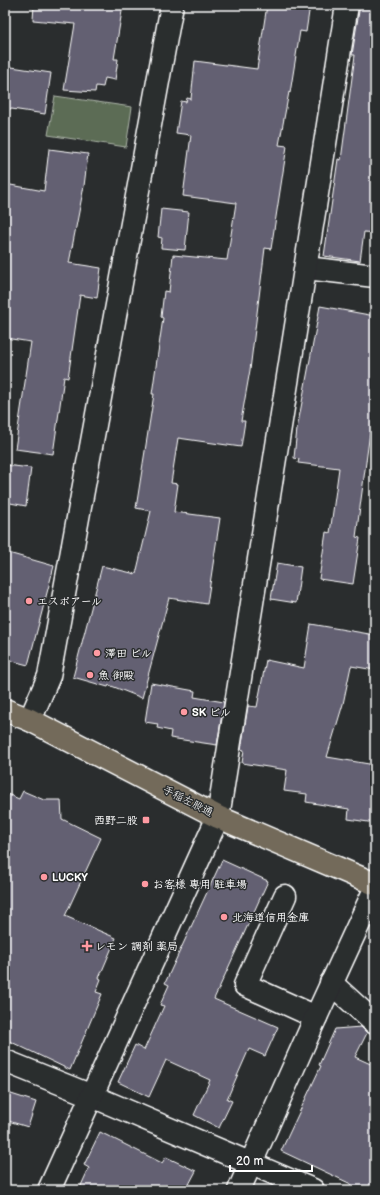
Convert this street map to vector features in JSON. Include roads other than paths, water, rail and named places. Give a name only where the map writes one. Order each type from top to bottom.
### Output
[{"type":"main road","name":"手稲左股通","points":[[5,710],[30,720],[218,817],[375,884]]},
{"type":"street","points":[[30,720],[49,676],[172,5]]},
{"type":"street","points":[[49,1190],[218,817],[347,5]]},
{"type":"street","points":[[306,268],[375,276]]},
{"type":"street","points":[[239,1190],[331,983],[375,889]]},
{"type":"street","points":[[285,896],[245,984],[316,1017]]},
{"type":"street","points":[[331,983],[375,1023]]},
{"type":"street","points":[[5,1061],[92,1096],[313,1190]]},
{"type":"place","name":"エスポアール","points":[[29,601]]},
{"type":"place","name":"澤田 ビル","points":[[97,653]]},
{"type":"place","name":"魚 御殿","points":[[90,675]]},
{"type":"place","name":"SK ビル","points":[[184,712]]},
{"type":"place","name":"西野二股","points":[[146,820]]},
{"type":"place","name":"LUCKY","points":[[44,877]]},
{"type":"place","name":"お客様 専用 駐車場","points":[[145,884]]},
{"type":"place","name":"北海道信用金庫","points":[[224,917]]},
{"type":"place","name":"レモン 調剤 薬局","points":[[87,946]]}]
